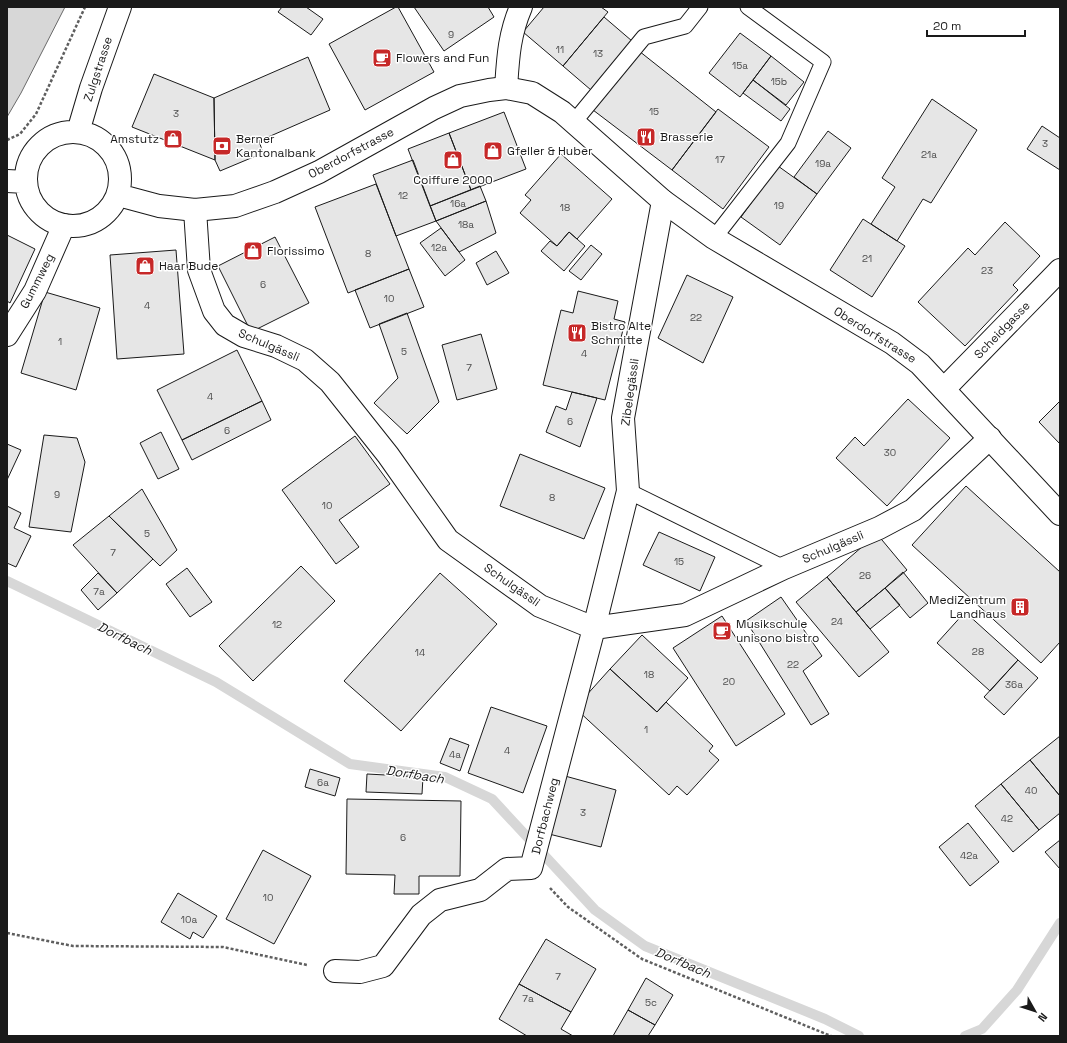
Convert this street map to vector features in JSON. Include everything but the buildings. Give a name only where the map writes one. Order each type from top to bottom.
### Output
[{"type":"street","name":"Zulgstrasse","points":[[78,132],[91,88],[120,7]]},
{"type":"street","points":[[506,88],[509,43],[513,26],[521,7]]},
{"type":"street","name":"Oberdorfstrasse","points":[[118,195],[159,206],[195,210],[235,206],[275,192],[319,172],[434,108],[460,96],[506,88],[532,93],[545,100],[574,122],[663,201],[714,238],[892,343],[920,364],[1060,514]]},
{"type":"street","points":[[67,132],[78,132],[90,135],[101,141],[110,149],[120,171],[120,183],[118,195],[107,212],[91,223],[78,226],[64,225],[53,222],[43,215],[17,181],[37,150],[45,142],[67,132]]},
{"type":"street","name":"Zibelegässli","points":[[594,628],[628,491],[623,418],[663,201]]},
{"type":"street","name":"Schulgässli","points":[[195,210],[199,270],[214,311],[225,324],[244,336],[276,346],[305,360],[330,382],[388,455],[448,540],[540,606],[594,628],[685,615],[784,568],[879,528],[913,510],[990,438]]},
{"type":"street","name":"Gummweg","points":[[7,335],[35,291],[64,225]]},
{"type":"street","name":"Scheidgasse","points":[[944,389],[1060,270]]},
{"type":"street","name":"Dorfbachweg","points":[[335,972],[360,972],[384,966],[421,915],[440,900],[480,890],[508,869],[533,864],[560,751],[594,628]]},
{"type":"lane","points":[[574,122],[644,37],[685,26],[700,7]]},
{"type":"lane","points":[[714,238],[788,143],[822,62],[748,7]]},
{"type":"lane","points":[[628,491],[784,568]]},
{"type":"path","points":[[7,140],[20,134],[36,114],[85,7]]},
{"type":"path","points":[[533,864],[568,907],[642,959],[828,1033],[832,1036]]},
{"type":"path","points":[[7,933],[73,946],[223,947],[335,972]]},
{"type":"shaded area","points":[[7,7],[65,7],[7,117]]},
{"type":"waterway","name":"Dorfbach","points":[[7,581],[216,682],[350,764],[445,777],[492,799],[595,910],[645,946],[825,1019],[859,1036]]},
{"type":"waterway","name":"Dorfbach","points":[[965,1036],[982,1029],[1017,990],[1060,923]]},
{"type":"place","name":"Flowers and Fun","points":[[382,58]]},
{"type":"place","name":"Brasserie","points":[[646,137]]},
{"type":"place","name":"Amstutz","points":[[173,139]]},
{"type":"place","name":"Berner Kantonalbank","points":[[222,146]]},
{"type":"place","name":"Gfeller & Huber","points":[[493,151]]},
{"type":"place","name":"Coiffure 2000","points":[[453,160]]},
{"type":"place","name":"Florissimo","points":[[253,251]]},
{"type":"place","name":"Haar Bude","points":[[145,266]]},
{"type":"place","name":"Bistro Alte Schmitte","points":[[577,333]]},
{"type":"place","name":"MediZentrum Landhaus","points":[[1020,607]]},
{"type":"place","name":"Musikschule unisono bistro","points":[[722,631]]}]
